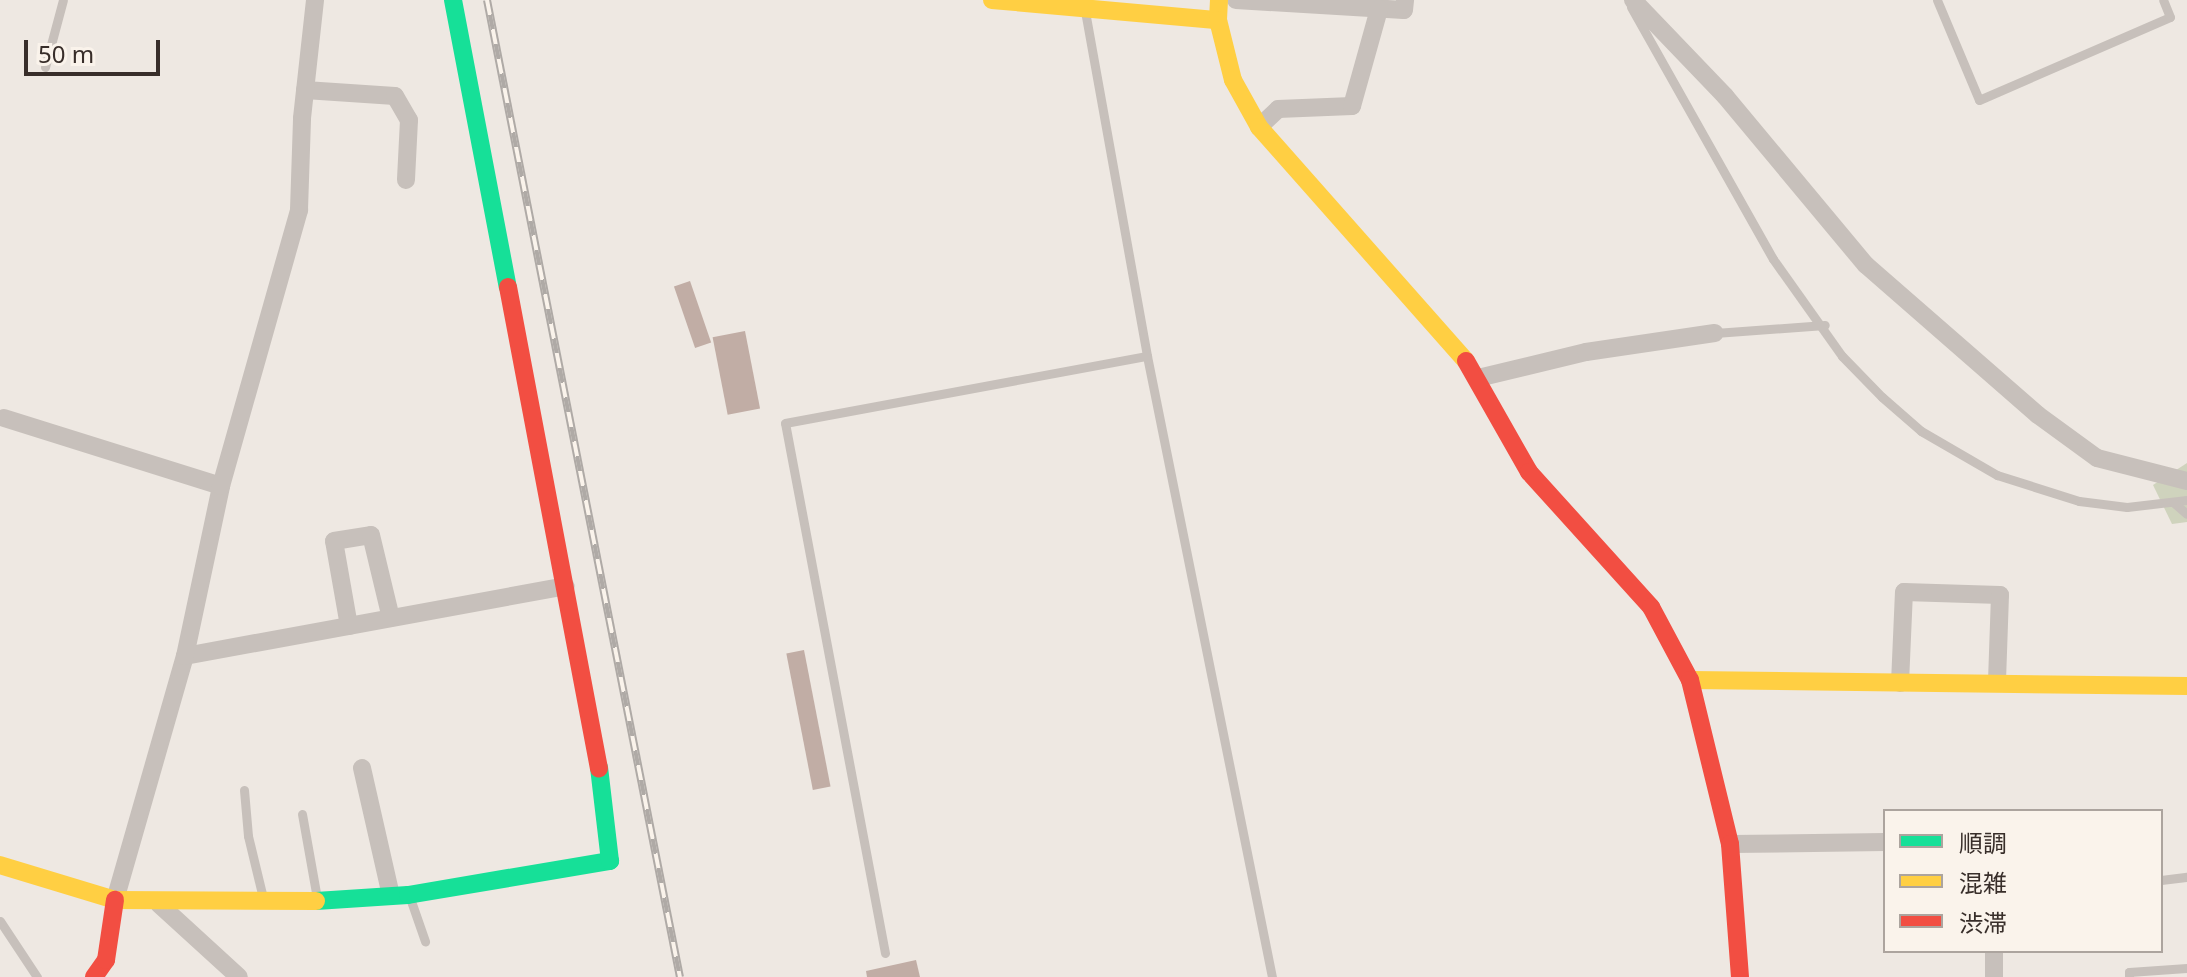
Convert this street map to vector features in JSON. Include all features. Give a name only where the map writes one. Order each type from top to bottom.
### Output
[{"type":"street","points":[[94,977],[106,960],[115,900],[185,656],[221,486],[299,210],[305,90],[315,0]]},
{"type":"street","points":[[0,865],[115,900],[159,904],[265,905],[400,896],[610,861],[598,756],[453,0]]},
{"type":"street","points":[[992,0],[1218,20]]},
{"type":"street","points":[[1219,0],[1218,20],[1233,80],[1259,127],[1444,331],[1478,378],[1529,472],[1651,607],[1690,680],[1730,844],[1740,977]]},
{"type":"street","points":[[1236,0],[1404,10],[1405,0]]},
{"type":"street","points":[[1630,0],[1725,96],[1866,265],[2038,415],[2097,458],[2187,481]]},
{"type":"street","points":[[1259,127],[1278,109],[1352,106],[1379,9]]},
{"type":"street","points":[[305,90],[395,96],[409,120],[406,180]]},
{"type":"street","points":[[1478,378],[1586,352],[1715,333]]},
{"type":"street","points":[[4,418],[221,486]]},
{"type":"street","points":[[349,626],[334,541],[371,535],[391,618]]},
{"type":"street","points":[[185,656],[566,586]]},
{"type":"street","points":[[1900,683],[1904,592],[2000,595],[1997,683]]},
{"type":"street","points":[[1690,680],[2187,686]]},
{"type":"street","points":[[362,768],[400,896]]},
{"type":"street","points":[[1730,844],[1883,842]]},
{"type":"street","points":[[159,904],[239,977]]},
{"type":"street","points":[[1994,953],[1994,977]]},
{"type":"lane","points":[[45,67],[63,0]]},
{"type":"lane","points":[[1630,0],[1773,259],[1825,325],[1842,356],[1882,397],[1921,431],[1997,475],[2079,501],[2127,507],[2187,500]]},
{"type":"lane","points":[[1937,0],[1979,100],[2170,17],[2163,0]]},
{"type":"lane","points":[[1084,8],[1147,356],[1272,977]]},
{"type":"lane","points":[[1715,333],[1825,325]]},
{"type":"lane","points":[[885,953],[785,423],[1147,356]]},
{"type":"lane","points":[[2173,502],[2187,514]]},
{"type":"lane","points":[[244,790],[248,836],[265,905]]},
{"type":"lane","points":[[302,814],[317,901]]},
{"type":"lane","points":[[2163,880],[2187,877]]},
{"type":"lane","points":[[400,896],[425,941]]},
{"type":"lane","points":[[0,921],[37,977]]},
{"type":"lane","points":[[2129,977],[2129,972],[2187,968]]},
{"type":"green space","points":[[2187,463],[2187,522],[2172,524],[2153,485]]},
{"type":"building","points":[[690,281],[711,342],[695,348],[674,287]]},
{"type":"building","points":[[745,331],[760,409],[728,415],[713,337]]},
{"type":"building","points":[[804,650],[831,786],[813,790],[786,653]]},
{"type":"building","points":[[916,960],[920,977],[867,977],[866,971]]},
{"type":"railway","points":[[487,0],[680,977]]},
{"type":"traffic: fast","points":[[453,0],[508,287]]},
{"type":"traffic: fast","points":[[316,901],[408,895],[610,861],[599,768]]},
{"type":"traffic: slow","points":[[992,0],[1218,20]]},
{"type":"traffic: slow","points":[[1219,0],[1218,20],[1233,80],[1259,127],[1466,361]]},
{"type":"traffic: slow","points":[[1690,680],[2187,686]]},
{"type":"traffic: slow","points":[[0,865],[115,900],[316,901]]},
{"type":"traffic: jam","points":[[508,287],[599,768]]},
{"type":"traffic: jam","points":[[1466,361],[1529,472],[1651,607],[1690,680],[1730,844],[1740,977]]},
{"type":"traffic: jam","points":[[94,977],[106,960],[115,900]]}]
